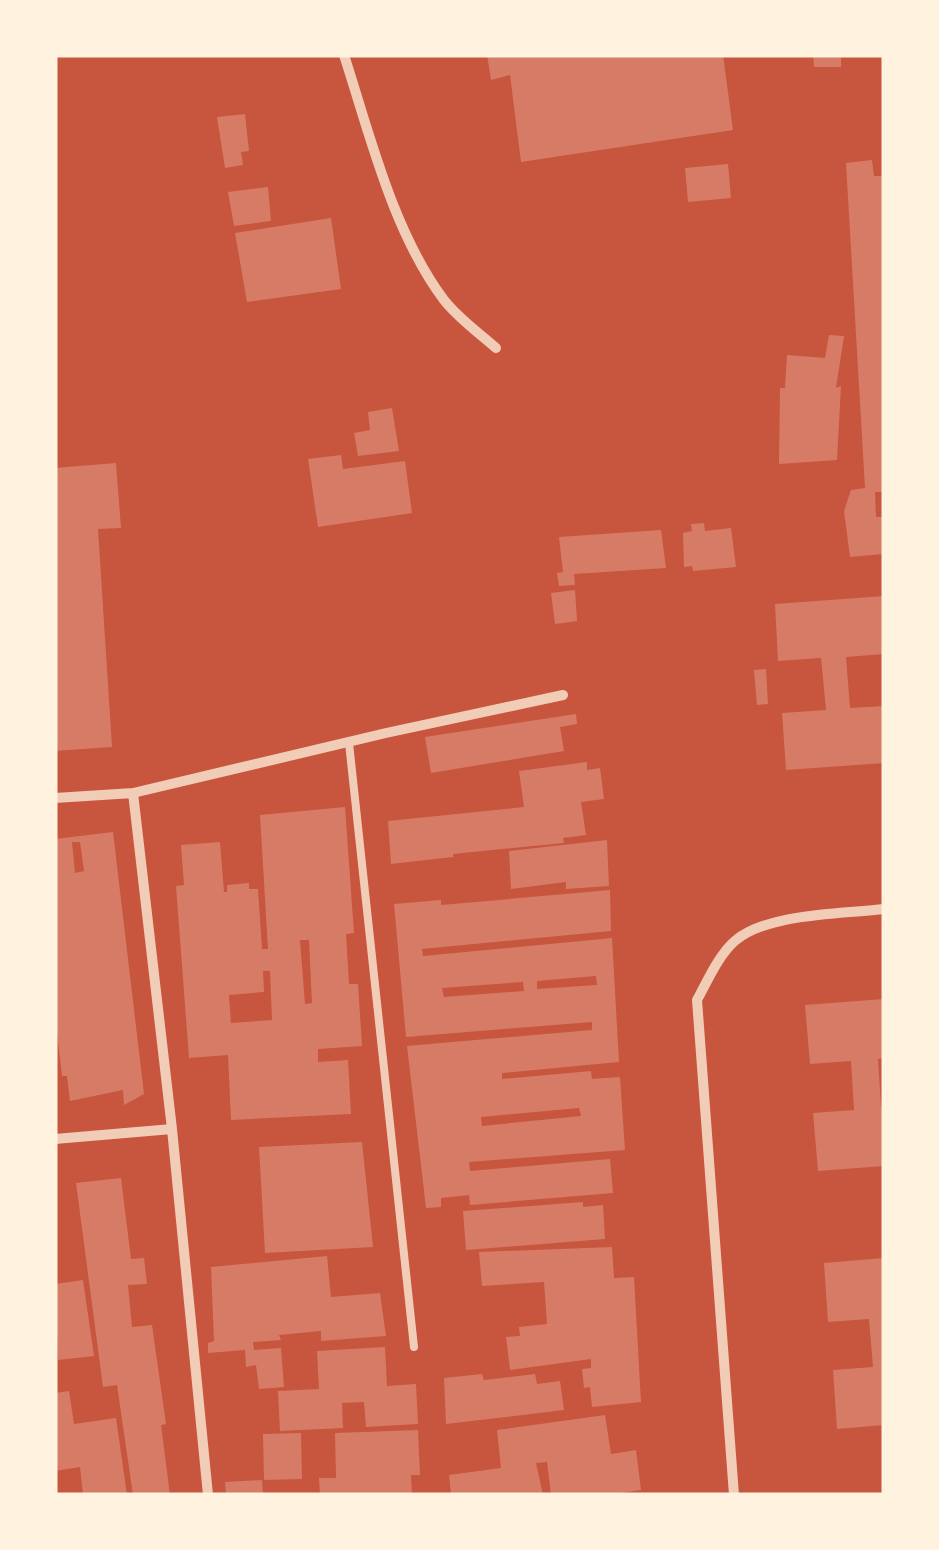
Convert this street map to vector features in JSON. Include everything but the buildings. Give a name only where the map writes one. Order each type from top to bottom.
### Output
[{"type":"street","points":[[344,55],[392,201],[419,257],[445,302],[496,348]]},
{"type":"street","points":[[55,798],[133,793],[563,695]]},
{"type":"street","points":[[133,793],[172,1129],[208,1495]]},
{"type":"street","points":[[734,1495],[697,1000],[735,940],[761,926],[884,909]]},
{"type":"street","points":[[55,1140],[172,1129]]},
{"type":"lane","points":[[349,743],[414,1347]]}]
